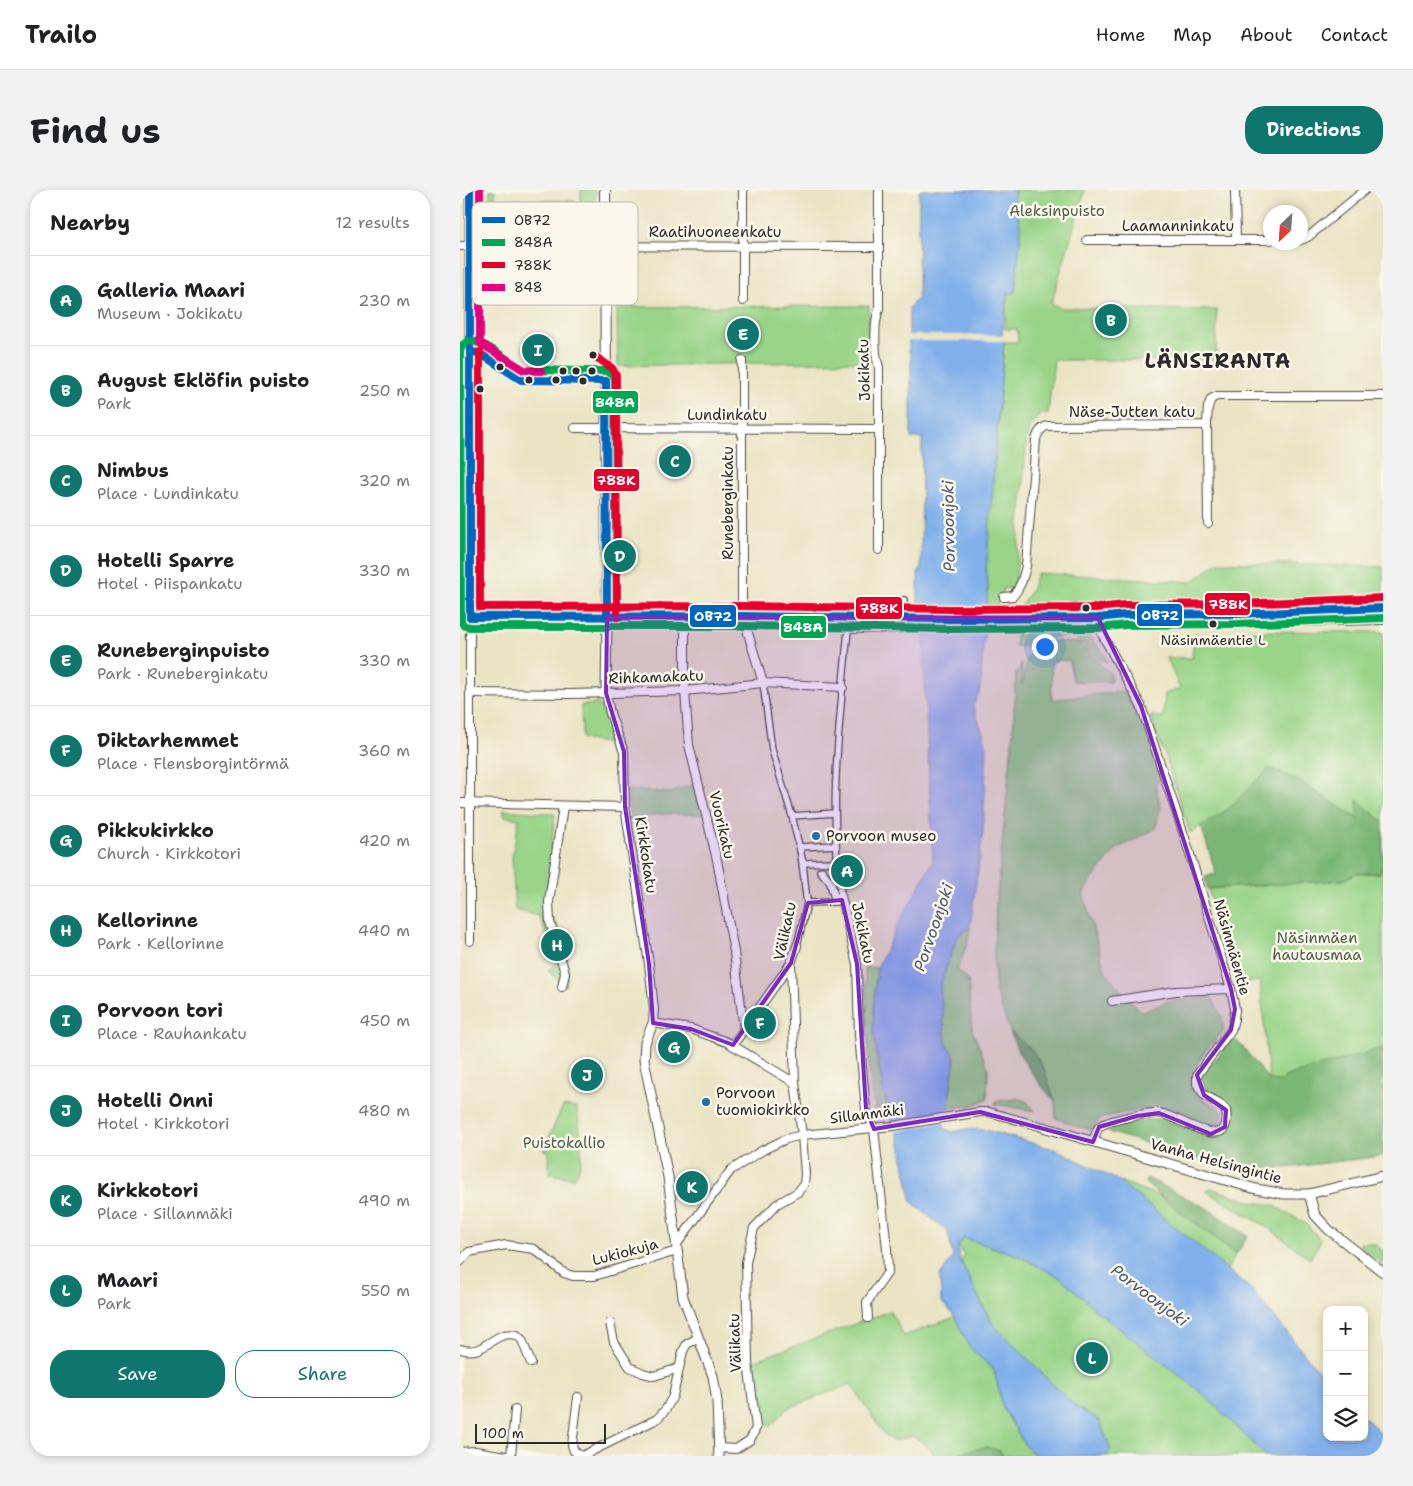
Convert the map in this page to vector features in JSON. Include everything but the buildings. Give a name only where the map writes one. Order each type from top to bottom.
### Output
[{"type":"main road","points":[[470,190],[465,246],[465,617],[744,616],[1026,619],[1098,618],[1125,615],[1237,614],[1383,608]]},
{"type":"main road","points":[[605,305],[607,617]]},
{"type":"main road","points":[[1098,618],[1124,624],[1383,619]]},
{"type":"street","points":[[743,190],[743,301]]},
{"type":"street","name":"Jokikatu","points":[[879,190],[879,309],[876,317],[876,359],[879,367],[879,550]]},
{"type":"street","points":[[1235,190],[1236,240]]},
{"type":"street","points":[[1308,237],[1365,190]]},
{"type":"street","name":"Laamanninkatu","points":[[1086,240],[1263,240]]},
{"type":"street","name":"Raatihuoneenkatu","points":[[638,245],[879,247]]},
{"type":"street","name":"Runeberginkatu","points":[[742,360],[742,600],[744,616]]},
{"type":"street","name":"Näse-Jutten katu","points":[[1004,597],[1013,596],[1020,588],[1023,580],[1026,566],[1036,439],[1043,427],[1194,426],[1207,424],[1208,407],[1211,399],[1217,396],[1383,396]]},
{"type":"street","points":[[1207,424],[1208,523]]},
{"type":"street","name":"Lundinkatu","points":[[576,428],[879,429]]},
{"type":"street","points":[[807,903],[835,902],[830,883],[820,871],[822,870],[832,882],[836,902],[842,900],[836,862],[835,784],[848,630],[903,630],[904,600]]},
{"type":"street","points":[[744,616],[763,683],[772,750],[800,847],[836,845]]},
{"type":"street","points":[[465,617],[470,693],[470,941]]},
{"type":"street","points":[[606,693],[607,617]]},
{"type":"street","name":"Näsinmäentie","points":[[1093,1142],[1099,1128],[1107,1123],[1159,1113],[1211,1134],[1225,1126],[1228,1120],[1226,1110],[1219,1103],[1204,1094],[1197,1084],[1197,1075],[1231,1030],[1235,1009],[1231,989],[1185,838],[1144,714],[1130,684],[1102,634],[1098,618]]},
{"type":"street","name":"Vuorikatu","points":[[685,626],[685,692],[690,745],[717,860],[734,952],[744,1029]]},
{"type":"street","name":"Rihkamakatu","points":[[470,693],[685,692],[763,683],[843,687]]},
{"type":"street","name":"Kirkkokatu","points":[[606,693],[610,713],[624,752],[625,807],[650,972],[654,1010],[652,1023]]},
{"type":"street","points":[[460,803],[625,807]]},
{"type":"street","points":[[562,987],[565,973],[550,922],[549,902],[563,806]]},
{"type":"street","points":[[792,816],[836,813]]},
{"type":"street","name":"Välikatu","points":[[719,1452],[736,1449],[750,1440],[756,1428],[748,1362],[746,1262],[754,1228],[777,1204],[798,1192],[804,1184],[802,1135],[795,1083],[791,963],[798,946],[807,903],[800,847]]},
{"type":"street","points":[[803,863],[836,862]]},
{"type":"street","name":"Jokikatu","points":[[842,900],[857,964],[862,1071],[866,1110],[874,1129],[887,1249],[888,1272],[867,1302],[868,1318]]},
{"type":"street","points":[[733,1045],[791,963]]},
{"type":"street","points":[[1112,1001],[1176,991],[1231,989]]},
{"type":"street","points":[[719,1452],[717,1401],[713,1376],[683,1297],[668,1177],[644,1060],[644,1043],[652,1023],[691,1029],[733,1045],[795,1083]]},
{"type":"street","name":"Sillanmäki","points":[[677,1248],[731,1170],[786,1138],[874,1129],[970,1112],[989,1112],[1043,1127]]},
{"type":"street","name":"Vanha Helsingintie","points":[[1043,1127],[1256,1189],[1284,1194],[1309,1194],[1383,1176]]},
{"type":"street","points":[[1309,1194],[1315,1215],[1329,1230],[1383,1272]]},
{"type":"street","name":"Lukiokuja","points":[[460,1262],[469,1252],[506,1244],[527,1247],[543,1255],[564,1273],[573,1276],[594,1276],[677,1248]]},
{"type":"street","points":[[610,1323],[614,1342],[630,1367],[654,1376],[679,1368]]},
{"type":"street","points":[[460,1349],[476,1350],[502,1335],[517,1334],[522,1340],[531,1363]]},
{"type":"street","points":[[578,1397],[572,1446],[574,1451],[581,1456],[657,1419],[666,1409],[673,1396],[683,1351],[687,1344],[698,1338]]},
{"type":"street","points":[[511,1456],[515,1410]]},
{"type":"street","points":[[460,1452],[475,1451],[506,1456]]},
{"type":"highlighted area","points":[[607,617],[1098,618],[1141,706],[1231,989],[1235,1009],[1231,1030],[1197,1075],[1204,1095],[1226,1110],[1225,1127],[1211,1134],[1159,1113],[1137,1116],[1099,1127],[1093,1142],[980,1112],[874,1129],[866,1110],[857,964],[842,900],[808,903],[791,963],[733,1045],[691,1029],[653,1023],[649,964],[625,807],[624,752],[606,693]]},
{"type":"green space","points":[[490,190],[495,190],[495,202],[481,202],[481,199],[490,199]]},
{"type":"green space","points":[[581,190],[595,190],[595,202],[581,202]]},
{"type":"green space","name":"Aleksinpuisto","points":[[1015,190],[1085,190],[1051,304],[1061,308],[1217,310],[1216,360],[1054,360],[1048,414],[1038,414],[1038,419],[1029,428],[1027,434],[1015,589],[1004,588],[997,605],[986,606],[988,588],[986,570],[1004,342],[1018,342],[1017,329],[1005,329],[1008,292],[1015,292],[1021,229],[1014,200]]},
{"type":"green space","points":[[507,199],[575,201],[575,202],[507,202]]},
{"type":"green space","points":[[869,306],[869,361],[618,366],[617,307]]},
{"type":"green space","points":[[1217,562],[1383,567],[1383,598],[1142,605],[1021,605],[1031,590],[1037,573],[1192,582]]},
{"type":"green space","points":[[1017,629],[1042,630],[1026,646],[1015,646]]},
{"type":"green space","points":[[1049,630],[1078,632],[1085,635],[1097,645],[1108,662],[1099,659],[1076,639],[1048,637],[1047,633]]},
{"type":"green space","points":[[1242,631],[1383,632],[1383,822],[1358,801],[1358,819],[1297,780],[1269,768],[1227,810],[1190,833],[1166,758],[1150,716],[1163,717],[1165,694],[1180,689],[1167,658],[1192,658],[1194,638],[1232,636]]},
{"type":"green space","points":[[1047,641],[1079,643],[1111,674],[1111,682],[1073,681],[1069,660],[1051,661],[1052,700],[1123,691],[1142,720],[1163,777],[1155,785],[1161,807],[1155,829],[1116,849],[1083,893],[1105,971],[1142,1012],[1167,1002],[1211,996],[1222,1017],[1224,1031],[1206,1050],[1198,1062],[1192,1087],[1200,1098],[1217,1107],[1223,1113],[1221,1122],[1214,1125],[1207,1126],[1160,1110],[1129,1112],[1099,1119],[1093,1130],[1056,1118],[1055,1102],[1032,1050],[1010,1031],[995,990],[996,905],[1013,734],[1016,674],[1022,663],[1022,685],[1029,655],[1038,646]]},
{"type":"green space","points":[[597,704],[601,706],[614,739],[604,743],[582,739],[581,705]]},
{"type":"green space","points":[[1269,768],[1297,780],[1358,819],[1357,800],[1383,822],[1383,862],[1380,873],[1357,873],[1343,880],[1207,889],[1205,876],[1216,874],[1201,826],[1227,810]]},
{"type":"green space","points":[[696,784],[703,814],[658,814],[630,820],[627,790],[671,793]]},
{"type":"green space","points":[[504,810],[555,814],[544,916],[553,918],[562,943],[568,969],[566,986],[548,971],[557,962],[539,916],[515,910],[512,857],[519,819],[504,816]]},
{"type":"green space","name":"Näsinmäen hautausmaa","points":[[1383,862],[1383,1048],[1286,1076],[1281,1081],[1269,1080],[1260,981],[1236,983],[1208,889],[1343,880],[1357,873],[1379,873]]},
{"type":"green space","points":[[970,927],[968,942],[957,970],[968,980],[972,1030],[988,1068],[987,1099],[970,1106],[948,1108],[955,1057],[946,1043],[940,986],[957,937]]},
{"type":"green space","points":[[865,967],[877,968],[875,1042],[877,1060],[891,1115],[877,1115],[872,1093]]},
{"type":"green space","points":[[1010,1031],[1032,1050],[1044,1069],[1055,1102],[1023,1060]]},
{"type":"green space","points":[[1233,1038],[1241,1045],[1269,1080],[1281,1081],[1286,1076],[1383,1048],[1383,1156],[1285,1168],[1240,1167],[1205,1161],[1108,1132],[1114,1127],[1147,1119],[1163,1119],[1210,1138],[1221,1135],[1228,1130],[1233,1120],[1233,1111],[1229,1103],[1207,1092],[1202,1081],[1204,1072]]},
{"type":"green space","points":[[1019,1099],[1027,1102],[1035,1111],[995,1104],[996,1101]]},
{"type":"green space","name":"Puistokallio","points":[[563,1106],[577,1108],[581,1154],[578,1171],[574,1178],[549,1174],[549,1151],[543,1150]]},
{"type":"green space","points":[[1147,1178],[1205,1207],[1248,1236],[1235,1256],[1232,1251],[1145,1183]]},
{"type":"green space","points":[[1117,1180],[1161,1197],[1232,1251],[1235,1256],[1227,1270]]},
{"type":"green space","points":[[1210,1188],[1252,1202],[1273,1205],[1306,1224],[1321,1240],[1310,1259],[1270,1229],[1206,1191]]},
{"type":"green space","points":[[964,1238],[1017,1255],[1061,1278],[1096,1310],[1204,1394],[1266,1456],[1105,1456],[1111,1450],[1099,1420],[1076,1407],[991,1322],[960,1260],[965,1256],[958,1246]]},
{"type":"green space","points":[[1369,1243],[1383,1251],[1383,1265],[1359,1244]]},
{"type":"green space","points":[[890,1311],[904,1336],[955,1317],[969,1347],[994,1370],[1003,1408],[1027,1448],[1037,1456],[1003,1456],[1000,1451],[962,1452],[959,1456],[934,1456],[926,1444],[912,1436],[893,1441],[883,1433],[851,1384],[786,1409],[771,1426],[760,1424],[751,1362]]},
{"type":"green space","points":[[987,1447],[1000,1451],[1003,1456],[959,1456],[962,1452]]},
{"type":"water","name":"Porvoonjoki","points":[[919,190],[1015,190],[1014,200],[1021,229],[1015,293],[1008,293],[1002,333],[1004,342],[986,570],[988,588],[980,691],[973,706],[987,749],[983,833],[970,927],[957,937],[940,986],[946,1043],[955,1057],[948,1108],[943,1121],[944,1128],[953,1132],[966,1129],[986,1130],[1057,1150],[1119,1181],[1251,1289],[1323,1376],[1323,1441],[1368,1441],[1368,1421],[1383,1435],[1383,1456],[1266,1456],[1203,1394],[1096,1310],[1061,1278],[1017,1255],[964,1238],[958,1246],[960,1260],[991,1322],[1076,1407],[1099,1420],[1111,1450],[1105,1456],[1037,1456],[1027,1448],[1003,1408],[994,1370],[969,1347],[955,1317],[941,1301],[940,1276],[953,1257],[948,1232],[912,1202],[899,1139],[883,1091],[873,1030],[877,968],[933,861],[924,673],[924,631],[918,631],[918,572],[921,571],[922,438],[911,438],[909,307],[918,298]]},
{"type":"pier","points":[[906,335],[1005,335],[1006,341],[906,341]]},
{"type":"pier","points":[[916,607],[989,607],[987,628],[916,628]]},
{"type":"pier","points":[[950,1110],[946,1121],[894,1132],[892,1121]]},
{"type":"transit line","name":"OB72","points":[[470,190],[470,617],[1098,618],[1125,615],[1237,614],[1383,608]]},
{"type":"transit line","name":"848","points":[[480,190],[480,202]]},
{"type":"transit line","name":"848","points":[[480,305],[480,343],[524,370],[541,371]]},
{"type":"transit line","name":"848A","points":[[604,627],[470,627],[465,626],[461,622],[460,352],[464,344],[471,341],[480,343],[525,370],[607,371],[615,376],[617,606]]},
{"type":"transit line","name":"OB72","points":[[470,352],[479,353],[521,380],[606,381],[607,617]]},
{"type":"transit line","name":"788K","points":[[480,352],[480,607],[1097,608],[1125,605],[1237,604],[1383,598]]},
{"type":"transit line","name":"788K","points":[[593,355],[612,368],[616,375],[617,617]]},
{"type":"transit line","name":"848A","points":[[610,626],[951,629],[1098,628],[1126,625],[1237,624],[1383,618]]},
{"type":"place","name":"August Eklöfin puisto","points":[[1111,320]]},
{"type":"place","name":"Runeberginpuisto","points":[[743,334]]},
{"type":"place","name":"Porvoon tori","points":[[538,350]]},
{"type":"place","name":"Nimbus","points":[[675,461]]},
{"type":"place","name":"Hotelli Sparre","points":[[620,556]]},
{"type":"place","name":"Näsinmäentie L","points":[[1213,624]]},
{"type":"place","name":"Porvoon museo","points":[[816,836]]},
{"type":"place","name":"Galleria Maari","points":[[847,871]]},
{"type":"place","name":"Kellorinne","points":[[557,945]]},
{"type":"place","name":"Diktarhemmet","points":[[760,1023]]},
{"type":"place","name":"Pikkukirkko","points":[[674,1047]]},
{"type":"place","name":"Hotelli Onni","points":[[587,1075]]},
{"type":"place","name":"Porvoon tuomiokirkko","points":[[706,1102]]},
{"type":"place","name":"Kirkkotori","points":[[692,1187]]},
{"type":"place","name":"Maari","points":[[1092,1358]]},
{"type":"district","name":"LÄNSIRANTA","points":[[1218,361]]}]
